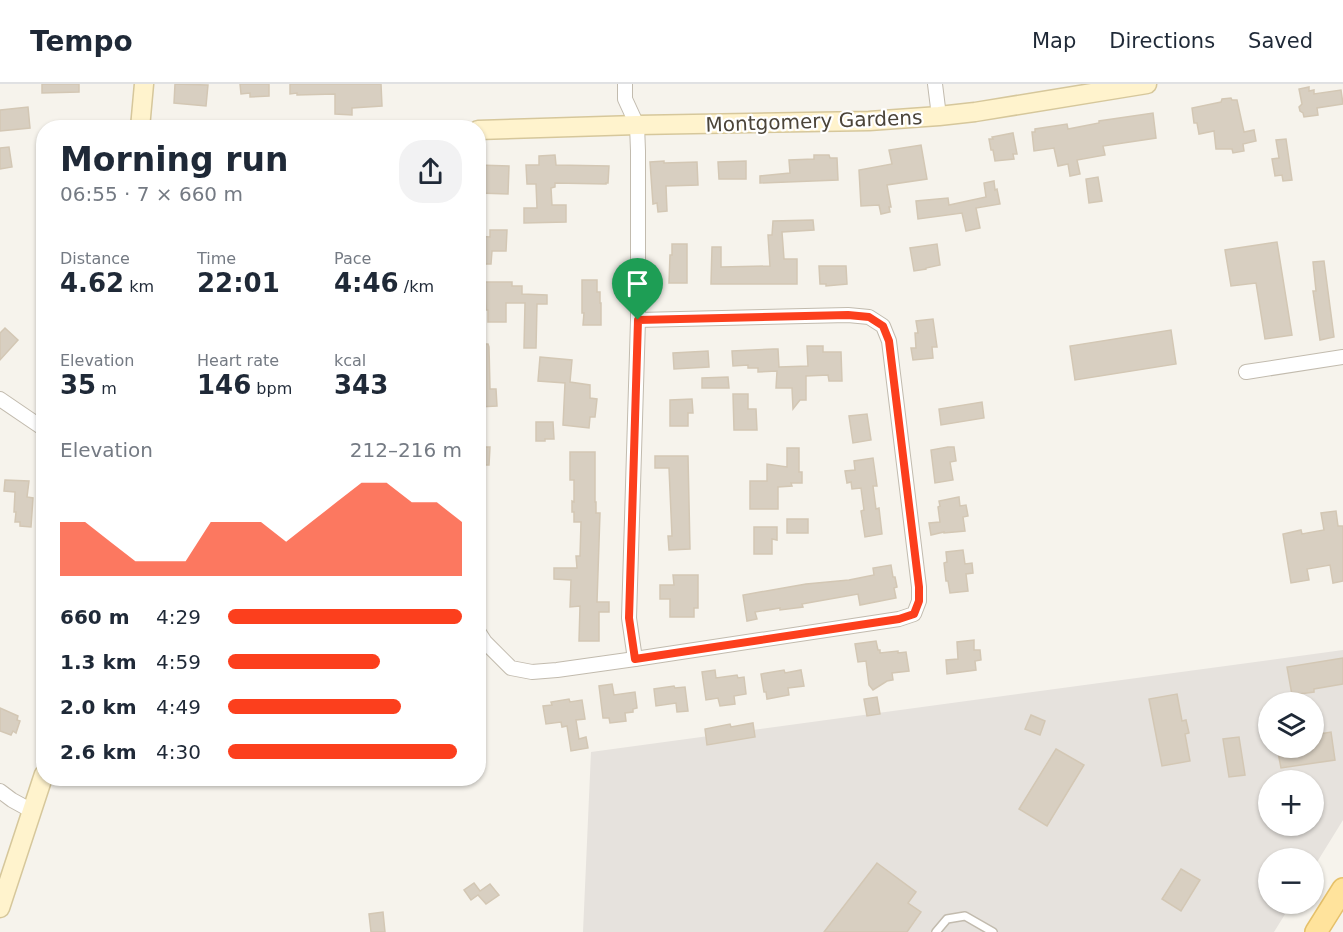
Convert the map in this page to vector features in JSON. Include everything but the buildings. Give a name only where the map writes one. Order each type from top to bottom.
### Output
[{"type":"main road","points":[[1316,932],[1343,889]]},
{"type":"street","points":[[141,120],[144,84]]},
{"type":"street","points":[[625,84],[625,99],[637,125],[638,151],[638,320],[629,618],[635,659]]},
{"type":"street","points":[[935,84],[939,116]]},
{"type":"street","name":"Montgomery Gardens","points":[[486,130],[869,121],[939,116],[1147,84]]},
{"type":"street","points":[[486,643],[511,668],[532,672],[635,659],[899,619],[914,614],[919,601],[919,587],[889,341],[883,326],[869,317],[848,315],[638,320]]},
{"type":"street","points":[[1246,372],[1343,357]]},
{"type":"street","points":[[0,399],[36,424]]},
{"type":"street","points":[[0,908],[40,786]]},
{"type":"street","points":[[0,791],[32,811]]},
{"type":"lane","points":[[936,932],[947,919],[965,916],[993,932]]},
{"type":"shaded area","points":[[1343,650],[1343,820],[1324,851],[1324,848],[1258,848],[1258,914],[1285,914],[1274,932],[583,932],[591,752]]},
{"type":"route","points":[[848,315],[869,317],[883,326],[889,341],[919,587],[919,601],[914,614],[899,619],[635,659],[629,618],[638,320],[848,315]]}]
